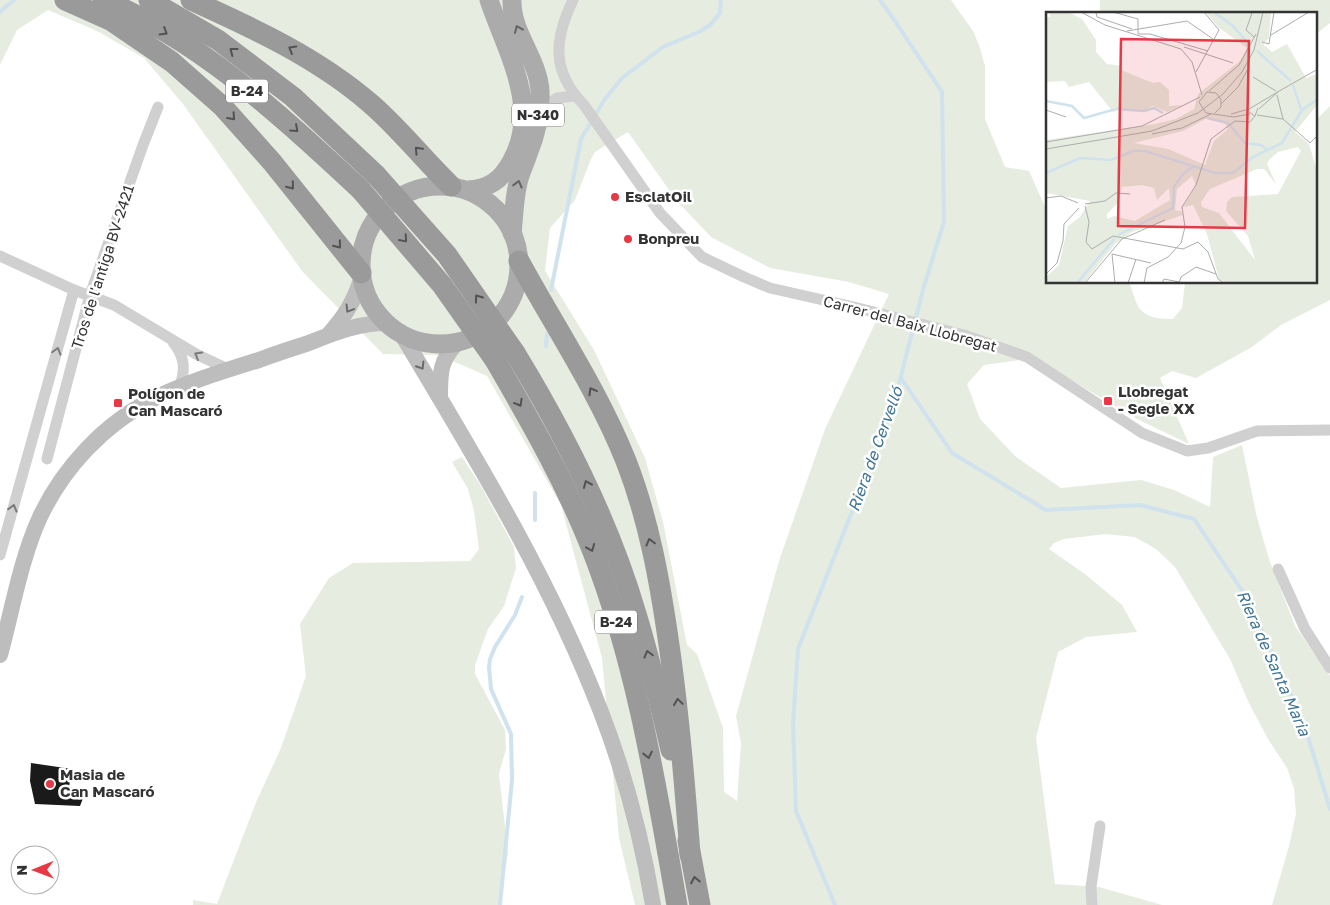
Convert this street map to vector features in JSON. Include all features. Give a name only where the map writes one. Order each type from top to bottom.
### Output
[{"type":"highway","points":[[65,0],[117,15],[223,107],[272,162],[361,276]]},
{"type":"highway","name":"B-24","points":[[102,0],[117,15],[195,51],[368,182],[447,255],[482,303],[545,402],[582,474],[614,549],[636,612],[673,755],[700,905]]},
{"type":"highway","name":"B-24","points":[[149,0],[218,40],[293,97],[368,182],[495,360],[568,495],[593,553],[613,610],[632,678],[677,905]]},
{"type":"highway","points":[[191,0],[277,40],[326,70],[370,103],[460,188]]},
{"type":"highway","points":[[519,261],[602,408],[626,462],[640,504],[655,558],[679,710],[690,855]]},
{"type":"main road","name":"N-340","points":[[460,188],[491,204],[506,220],[517,247],[519,261],[516,286],[503,313],[480,334],[457,343],[423,343],[402,335],[386,324],[373,308],[364,291],[361,276],[362,249],[370,226],[385,208],[404,194],[427,186],[488,187],[502,176],[513,158],[522,130],[522,93],[518,75],[488,0]]},
{"type":"main road","name":"N-340","points":[[512,0],[515,23],[533,60],[540,91],[539,110],[534,134],[514,200],[512,232]]},
{"type":"street","name":"Carrer del Baix Llobregat","points":[[573,0],[564,20],[559,38],[558,60],[568,84],[606,138],[633,172],[655,207],[702,257],[770,288],[964,335],[1027,357],[1142,433],[1187,451],[1208,448],[1257,431],[1330,430]]},
{"type":"street","points":[[539,110],[557,98],[575,96]]},
{"type":"street","name":"Tros de l'antiga BV-2421","points":[[47,459],[90,295],[158,107]]},
{"type":"street","points":[[0,256],[74,290],[114,304],[201,356],[230,370]]},
{"type":"street","points":[[329,334],[345,316],[354,301],[361,276]]},
{"type":"street","points":[[0,555],[74,290]]},
{"type":"street","points":[[0,655],[28,550],[40,517],[64,476],[80,456],[114,425],[153,399],[179,388],[329,334],[365,325],[386,324]]},
{"type":"street","name":"N-340","points":[[402,335],[440,397],[534,565],[586,673],[613,745],[634,813],[654,905]]},
{"type":"street","points":[[168,337],[182,353],[184,376],[179,388]]},
{"type":"street","points":[[440,397],[440,377],[443,362],[448,352],[457,343]]},
{"type":"street","points":[[1278,569],[1304,629],[1330,668]]},
{"type":"street","points":[[1092,905],[1091,887],[1100,826]]},
{"type":"shaded area","points":[[0,0],[951,0],[973,31],[979,45],[985,66],[985,119],[1005,167],[1029,171],[1046,209],[1046,284],[1129,284],[1143,312],[1155,318],[1169,319],[1173,319],[1182,308],[1185,284],[1318,284],[1318,118],[1330,106],[1330,300],[1281,325],[1252,347],[1196,378],[1172,371],[1160,378],[1189,444],[1137,419],[1034,358],[984,365],[967,384],[980,419],[1016,457],[1061,488],[1141,480],[1174,490],[1210,507],[1213,457],[1242,445],[1257,518],[1270,562],[1295,626],[1330,676],[1330,905],[1272,905],[1296,814],[1294,788],[1287,768],[1268,739],[1249,703],[1230,659],[1175,567],[1156,549],[1135,537],[1105,534],[1064,539],[1054,543],[1049,549],[1085,574],[1122,605],[1137,632],[1086,637],[1058,652],[1036,738],[1055,884],[1099,887],[1162,905],[635,905],[619,838],[602,658],[561,505],[487,376],[439,355],[383,354],[302,271],[183,104],[144,58],[97,31],[48,10],[17,30],[0,65]],"holes":[[[628,132],[677,201],[711,237],[770,268],[849,282],[889,294],[825,429],[779,561],[736,716],[741,743],[737,801],[724,792],[723,728],[697,654],[687,645],[663,522],[645,458],[594,350],[545,271],[550,228],[575,200],[595,152]]]},
{"type":"shaded area","points":[[1100,0],[1330,0],[1330,23],[1318,32],[1318,12],[1100,12]]},
{"type":"shaded area","points":[[462,457],[481,486],[514,547],[516,568],[504,606],[488,629],[475,665],[475,674],[505,730],[506,749],[499,774],[508,853],[500,899],[502,905],[193,905],[193,900],[217,904],[257,800],[281,748],[306,676],[300,624],[329,578],[353,563],[470,561],[479,549],[474,511],[468,489],[452,462]]},
{"type":"building","name":"Masia de Can Mascaró","points":[[31,763],[72,769],[69,787],[87,788],[80,806],[35,804],[30,781]]},
{"type":"waterway","points":[[0,12],[14,0]]},
{"type":"waterway","points":[[551,290],[581,139],[605,99],[622,78],[663,47],[701,31],[711,24],[720,13],[721,0]]},
{"type":"waterway","name":"Riera de Cervelló","points":[[835,905],[796,811],[793,724],[798,649],[893,407],[924,286],[944,222],[942,92],[880,0]]},
{"type":"waterway","points":[[546,346],[547,334]]},
{"type":"waterway","name":"Riera de Santa Maria","points":[[901,378],[952,453],[1046,510],[1140,505],[1194,519],[1249,601],[1305,727],[1330,809]]},
{"type":"waterway","points":[[535,493],[535,520]]},
{"type":"waterway","points":[[500,905],[512,780],[511,734],[491,689],[489,667],[495,647],[515,615],[522,597]]},
{"type":"place","name":"EsclatOil","points":[[615,197]]},
{"type":"place","name":"Bonpreu","points":[[628,239]]},
{"type":"place","name":"Llobregat - Segle XX","points":[[1108,401]]},
{"type":"place","name":"Polígon de Can Mascaró","points":[[118,403]]},
{"type":"place","name":"Masia de Can Mascaró","points":[[50,784]]}]
